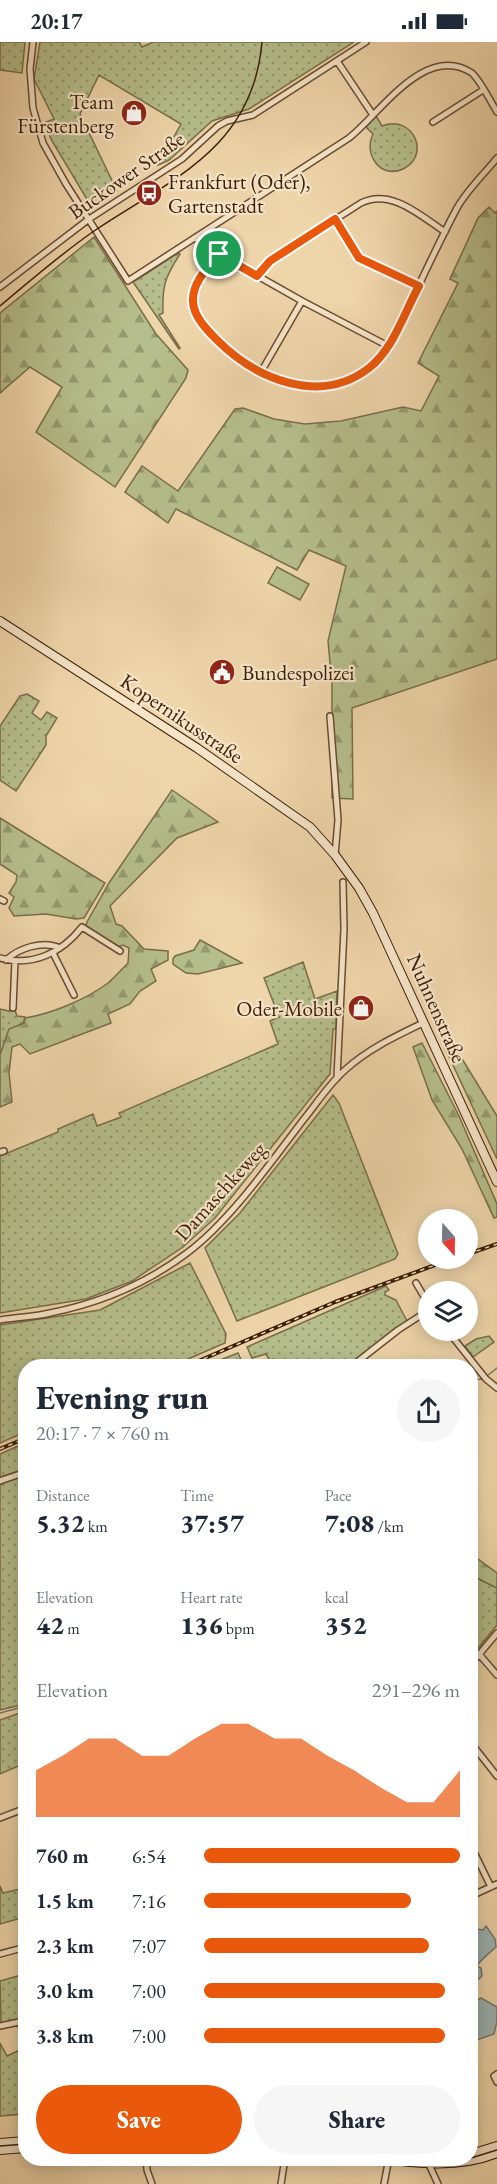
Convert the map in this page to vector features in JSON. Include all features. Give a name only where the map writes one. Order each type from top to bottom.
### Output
[{"type":"main road","name":"Kopernikusstraße","points":[[0,621],[216,761],[310,827],[335,855]]},
{"type":"main road","name":"Nuhnenstraße","points":[[335,855],[359,888],[373,913],[497,1182]]},
{"type":"main road","points":[[0,2143],[18,2142]]},
{"type":"main road","points":[[478,2152],[497,2146]]},
{"type":"main road","points":[[0,2150],[18,2149]]},
{"type":"main road","points":[[478,2158],[497,2153]]},
{"type":"street","points":[[33,42],[30,69],[33,108],[46,150],[128,281],[333,149],[356,132],[419,66]]},
{"type":"street","name":"Buckower Straße","points":[[0,287],[88,219],[182,159],[218,126],[227,121],[252,115],[366,42]]},
{"type":"street","points":[[337,61],[373,115]]},
{"type":"street","points":[[430,61],[458,63],[474,75],[497,112]]},
{"type":"street","points":[[433,122],[483,90]]},
{"type":"street","points":[[219,254],[195,288],[193,301],[195,312],[226,349],[261,372],[283,381],[307,386],[336,384],[351,379],[381,357],[462,199],[497,158]]},
{"type":"street","points":[[257,276],[270,261],[367,200],[380,198],[394,201],[445,232]]},
{"type":"street","points":[[335,219],[359,258],[419,286]]},
{"type":"street","points":[[195,238],[257,276],[388,346]]},
{"type":"street","points":[[261,372],[302,301]]},
{"type":"street","points":[[330,716],[338,820],[335,855]]},
{"type":"street","points":[[336,1078],[344,929],[342,882]]},
{"type":"street","points":[[3,959],[15,961],[37,959],[53,953],[82,927],[120,951]]},
{"type":"street","points":[[3,959],[31,946],[60,948]]},
{"type":"street","points":[[53,953],[74,995]]},
{"type":"street","points":[[13,1008],[15,961]]},
{"type":"street","name":"Damaschkeweg","points":[[0,1320],[49,1313],[103,1299],[138,1284],[188,1252],[212,1230],[252,1185],[336,1078],[375,1048],[423,1023]]},
{"type":"street","points":[[361,1359],[418,1317]]},
{"type":"street","points":[[456,1341],[470,1359]]},
{"type":"street","points":[[478,1369],[497,1388]]},
{"type":"street","points":[[0,1481],[18,1475]]},
{"type":"street","points":[[497,1633],[479,1653],[497,1675]]},
{"type":"street","points":[[478,1752],[497,1776]]},
{"type":"street","points":[[0,1818],[18,1811]]},
{"type":"street","points":[[478,1858],[494,1885],[478,1893]]},
{"type":"street","points":[[0,1954],[18,1949]]},
{"type":"street","points":[[0,2026],[18,2022]]},
{"type":"street","points":[[495,2075],[497,2082]]},
{"type":"street","points":[[147,2166],[152,2184]]},
{"type":"street","points":[[281,2184],[284,2166]]},
{"type":"street","points":[[384,2184],[387,2166]]},
{"type":"street","points":[[429,2166],[438,2184]]},
{"type":"green space","points":[[0,42],[25,42],[22,73],[0,70]]},
{"type":"green space","points":[[40,42],[139,42],[142,47],[153,42],[354,42],[249,109],[212,121],[169,160],[158,165],[181,124],[99,75],[80,114],[117,191],[91,206],[52,141],[44,123],[54,119],[34,79]]},
{"type":"green space","points":[[376,116],[382,126],[393,124],[403,126],[415,138],[416,155],[403,169],[387,171],[376,163],[372,156],[370,141],[373,134],[366,127]]},
{"type":"green space","points":[[489,207],[495,213],[497,211],[497,659],[352,708],[353,799],[332,798],[332,683],[328,641],[346,566],[309,550],[297,570],[176,509],[168,523],[125,492],[142,466],[178,491],[235,409],[243,408],[274,419],[305,424],[341,421],[403,407],[421,411],[439,376],[418,363],[458,283],[450,279],[478,218]]},
{"type":"green space","points":[[94,237],[156,334],[188,370],[186,378],[115,487],[36,432],[62,387],[30,367],[0,393],[0,313]]},
{"type":"green space","points":[[178,253],[180,254],[166,282],[163,313],[159,315],[179,349],[133,282]]},
{"type":"green space","points":[[277,567],[309,584],[300,600],[268,583]]},
{"type":"green space","points":[[27,694],[39,701],[32,713],[41,720],[47,712],[57,718],[46,736],[46,745],[16,791],[0,780],[0,726],[20,696]]},
{"type":"green space","points":[[172,790],[218,822],[177,838],[110,906],[116,924],[122,926],[144,949],[168,951],[168,960],[151,969],[156,981],[140,991],[130,1004],[108,1014],[111,1023],[30,1054],[20,1044],[12,1047],[9,1073],[12,1102],[0,1107],[0,1055],[9,1029],[24,1023],[25,1018],[57,1009],[90,995],[108,983],[128,963],[129,948],[123,945],[118,947],[86,926],[87,922],[109,883]]},
{"type":"green space","points":[[0,818],[105,883],[84,918],[76,919],[46,914],[14,916],[9,908],[14,897],[9,893],[16,882],[17,875],[0,864]]},
{"type":"green space","points":[[200,940],[242,963],[198,974],[186,973],[173,964],[175,956],[194,950]]},
{"type":"green space","points":[[303,962],[315,999],[337,991],[336,1029],[333,1029],[330,1074],[215,1218],[183,1247],[132,1281],[86,1299],[0,1313],[0,1156],[58,1132],[58,1129],[93,1114],[97,1126],[121,1117],[119,1113],[278,1044],[270,1021],[279,1017],[264,978]]},
{"type":"green space","points":[[0,1009],[15,1010],[17,1016],[25,1017],[21,1027],[5,1044],[0,1055]]},
{"type":"green space","points":[[422,1043],[459,1116],[497,1204],[497,1217],[494,1218],[462,1149],[432,1100],[413,1047]]},
{"type":"green space","points":[[453,1044],[497,1116],[497,1159],[445,1048]]},
{"type":"green space","points":[[333,1095],[339,1103],[398,1254],[395,1259],[237,1321],[205,1248],[240,1213]]},
{"type":"green space","points":[[190,1263],[226,1334],[225,1343],[188,1359],[18,1359],[18,1435],[0,1443],[0,1325],[100,1310]]},
{"type":"green space","points":[[386,1286],[389,1290],[385,1292],[385,1295],[396,1300],[407,1321],[356,1359],[269,1359],[266,1354],[252,1358],[247,1347]]},
{"type":"green space","points":[[489,1336],[494,1342],[473,1357],[465,1346],[473,1341],[478,1341],[478,1339]]},
{"type":"green space","points":[[238,1353],[241,1359],[223,1359]]},
{"type":"green space","points":[[18,1446],[18,1471],[0,1477],[0,1454]]},
{"type":"green space","points":[[18,1478],[18,1706],[0,1710],[0,1484]]},
{"type":"green space","points":[[478,1559],[497,1573],[497,1588],[478,1578]]},
{"type":"green space","points":[[478,1578],[497,1588],[497,1625],[478,1648]]},
{"type":"green space","points":[[18,1714],[18,1766],[0,1774],[0,1720]]},
{"type":"green space","points":[[0,1886],[3,1893],[18,1890],[18,1919],[0,1924]]},
{"type":"green space","points":[[18,1976],[18,2020],[1,2025],[0,1981]]},
{"type":"green space","points":[[0,2043],[7,2056],[18,2051],[18,2115],[0,2116]]},
{"type":"water","points":[[486,1926],[495,1939],[496,1947],[478,1965],[478,1929],[483,1930]]},
{"type":"water","points":[[478,1966],[481,1968],[482,1976],[478,1980]]},
{"type":"water","points":[[481,1998],[497,2007],[497,2021],[494,2034],[478,2040],[478,1999]]},
{"type":"waterway","points":[[488,1375],[497,1368]]},
{"type":"waterway","points":[[478,1379],[482,1379]]},
{"type":"waterway","points":[[0,1713],[18,1708]]},
{"type":"tram line","points":[[0,306],[84,238],[181,175],[205,156],[226,134],[243,108],[255,78],[262,42]]},
{"type":"tram line","points":[[0,2146],[18,2145]]},
{"type":"tram line","points":[[478,2156],[497,2150]]},
{"type":"railway","points":[[478,1251],[497,1244]]},
{"type":"railway","points":[[203,1359],[335,1302],[424,1269]]},
{"type":"railway","points":[[0,1449],[18,1441]]},
{"type":"place","name":"Team Fürstenberg","points":[[134,113]]},
{"type":"place","name":"Frankfurt (Oder), Gartenstadt","points":[[149,193]]},
{"type":"place","name":"Bundespolizei","points":[[222,672]]},
{"type":"place","name":"Oder-Mobile","points":[[361,1008]]},
{"type":"route","points":[[335,219],[359,258],[419,286],[398,330],[381,357],[372,366],[356,377],[338,384],[319,387],[291,384],[261,372],[226,349],[195,312],[193,301],[195,288],[219,254],[257,276],[270,261],[335,219]]}]
